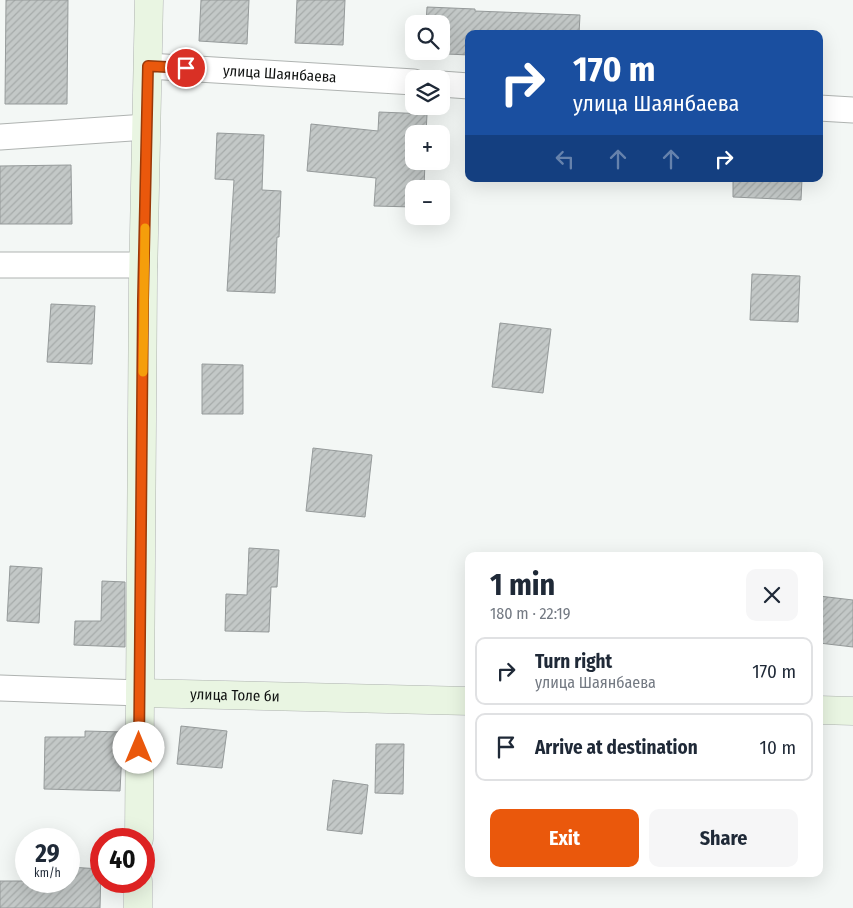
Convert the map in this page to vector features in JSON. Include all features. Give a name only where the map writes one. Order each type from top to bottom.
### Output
[{"type":"street","points":[[138,828],[144,265],[149,0]]},
{"type":"street","name":"улица Шаянбаева","points":[[148,66],[405,81]]},
{"type":"street","points":[[450,85],[465,86]]},
{"type":"street","points":[[823,108],[853,110]]},
{"type":"street","points":[[0,137],[146,127]]},
{"type":"street","points":[[0,265],[144,265]]},
{"type":"street","name":"улица Толе би","points":[[0,688],[465,701]]},
{"type":"street","points":[[823,710],[853,711]]},
{"type":"street","points":[[138,893],[138,908]]},
{"type":"building","points":[[6,0],[68,0],[67,104],[5,104]]},
{"type":"building","points":[[201,0],[249,0],[247,44],[199,41]]},
{"type":"building","points":[[297,0],[345,0],[343,45],[295,43]]},
{"type":"building","points":[[427,7],[580,15],[579,30],[465,30],[465,55],[450,54],[450,15],[427,15]]},
{"type":"building","points":[[379,112],[427,115],[426,125],[405,125],[405,170],[425,170],[424,180],[405,180],[405,207],[374,206],[376,178],[307,171],[311,124],[378,131]]},
{"type":"building","points":[[217,133],[264,135],[262,190],[281,191],[275,293],[227,291],[234,180],[215,179]]},
{"type":"building","points":[[71,165],[72,224],[0,224],[0,166]]},
{"type":"building","points":[[733,182],[802,182],[801,200],[733,197]]},
{"type":"building","points":[[752,274],[800,276],[798,322],[750,320]]},
{"type":"building","points":[[51,304],[95,306],[92,364],[47,362]]},
{"type":"building","points":[[500,323],[551,329],[543,393],[492,387]]},
{"type":"building","points":[[202,364],[243,365],[243,414],[202,414]]},
{"type":"building","points":[[313,448],[372,455],[365,517],[306,511]]},
{"type":"building","points":[[249,548],[279,550],[277,587],[271,587],[269,632],[225,631],[226,594],[247,595]]},
{"type":"building","points":[[10,566],[42,568],[39,623],[7,621]]},
{"type":"building","points":[[102,581],[125,582],[125,647],[74,645],[75,621],[101,621]]},
{"type":"building","points":[[823,596],[853,600],[853,647],[823,643]]},
{"type":"building","points":[[181,726],[227,731],[222,768],[177,764]]},
{"type":"building","points":[[85,731],[123,732],[120,791],[44,789],[45,737],[85,737]]},
{"type":"building","points":[[376,744],[404,744],[403,794],[375,793]]},
{"type":"building","points":[[333,780],[368,785],[362,834],[327,830]]},
{"type":"building","points":[[80,868],[90,868],[90,893],[100,893],[100,908],[0,908],[0,881],[15,881],[15,893],[80,893]]},
{"type":"slow traffic","points":[[143,372],[145,228]]},
{"type":"route","points":[[139,748],[143,300],[148,66],[186,68]]}]
